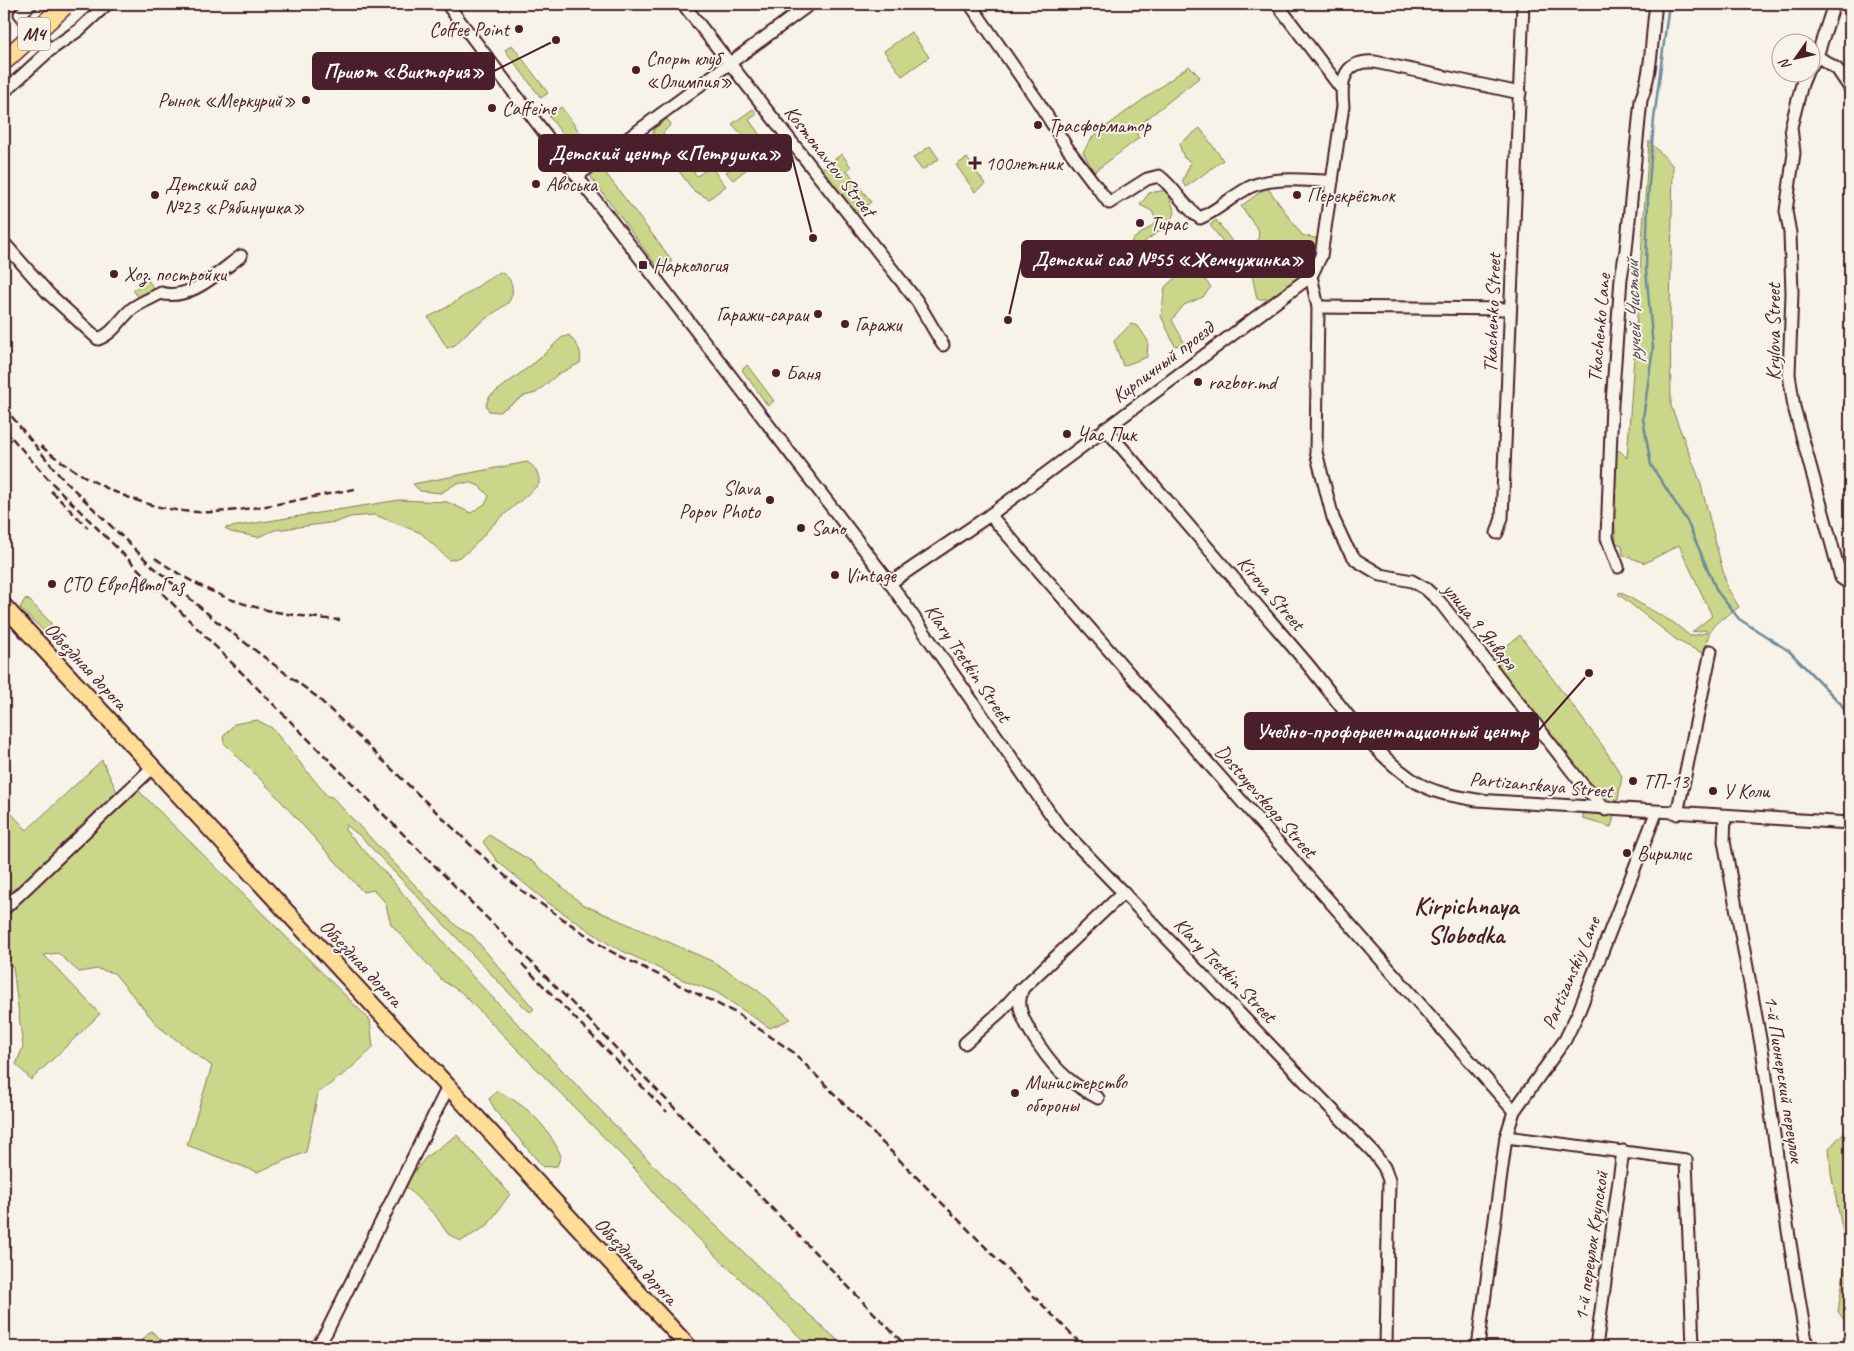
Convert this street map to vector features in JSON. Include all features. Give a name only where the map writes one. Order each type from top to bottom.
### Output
[{"type":"highway","name":"M4","points":[[4,61],[64,6]]},
{"type":"main road","name":"Объездная дорога","points":[[4,606],[689,1347]]},
{"type":"street","points":[[31,4],[20,14],[50,50]]},
{"type":"street","name":"Klary Tsetkin Street","points":[[447,4],[890,583],[1043,806],[1059,826],[1373,1152],[1384,1167],[1389,1180],[1386,1347]]},
{"type":"street","name":"Kosmonavtov Street","points":[[683,4],[917,301],[943,345]]},
{"type":"street","points":[[577,176],[810,4]]},
{"type":"street","points":[[970,4],[1032,92],[1068,149],[1109,203],[1147,179],[1159,176],[1168,183],[1190,211],[1200,218],[1213,213],[1251,186],[1267,181],[1332,181]]},
{"type":"street","points":[[1277,4],[1340,87],[1343,106],[1321,256],[1311,276]]},
{"type":"street","name":"Tkachenko Street","points":[[1497,533],[1502,518],[1524,4]]},
{"type":"street","name":"Tkachenko Lane","points":[[1618,566],[1607,538],[1618,310],[1641,100],[1647,85],[1652,57],[1652,36],[1656,4]]},
{"type":"street","points":[[1822,38],[1834,4]]},
{"type":"street","points":[[4,92],[50,50],[79,30],[104,7]]},
{"type":"street","points":[[1340,87],[1346,72],[1365,61],[1520,93]]},
{"type":"street","points":[[1822,64],[1837,69],[1850,88]]},
{"type":"street","name":"Krylova Street","points":[[1803,82],[1791,127],[1794,153],[1786,211],[1790,233],[1792,293],[1790,374],[1794,407],[1841,578],[1850,584]]},
{"type":"street","points":[[4,243],[48,293],[98,339],[104,337],[132,308],[161,293],[170,296],[202,285],[241,256]]},
{"type":"street","name":"Кирпичный проезд","points":[[890,583],[990,514],[1311,276]]},
{"type":"street","name":"улица 9 Января","points":[[1311,276],[1318,307],[1316,452],[1333,518],[1346,546],[1356,560],[1369,570],[1381,575],[1412,581],[1426,589],[1440,602],[1582,784],[1606,810]]},
{"type":"street","points":[[1318,307],[1510,309]]},
{"type":"street","name":"Kirova Street","points":[[1105,428],[1306,662],[1354,723],[1394,767],[1412,780]]},
{"type":"street","name":"Dostoyevskogo Street","points":[[990,514],[1514,1111]]},
{"type":"street","points":[[1677,814],[1711,651]]},
{"type":"street","points":[[4,909],[153,767]]},
{"type":"street","name":"Partizanskaya Street","points":[[1412,780],[1444,794],[1477,800],[1606,810],[1850,823]]},
{"type":"street","name":"Partizanskiy Lane","points":[[1478,1347],[1506,1136],[1514,1111],[1565,1040],[1579,1011],[1656,812]]},
{"type":"street","name":"1-й Пионерский переулок","points":[[1725,816],[1724,841],[1763,1055],[1783,1200],[1807,1347]]},
{"type":"street","points":[[965,1043],[1000,1012],[1022,988],[1124,892]]},
{"type":"street","points":[[1022,988],[1019,998],[1020,1009],[1046,1055],[1065,1077],[1098,1098]]},
{"type":"street","points":[[317,1347],[332,1323],[448,1087]]},
{"type":"street","name":"1-й переулок Крупской","points":[[1506,1136],[1686,1160],[1693,1347]]},
{"type":"street","name":"1-й переулок Крупской","points":[[1596,1347],[1623,1151]]},
{"type":"green space","points":[[911,32],[929,57],[902,76],[884,51]]},
{"type":"green space","points":[[512,45],[548,93],[541,98],[505,50]]},
{"type":"green space","points":[[1189,66],[1200,77],[1134,129],[1139,138],[1094,172],[1083,152],[1093,136]]},
{"type":"green space","points":[[561,107],[598,157],[586,166],[549,116]]},
{"type":"green space","points":[[753,109],[757,114],[749,120],[771,150],[733,180],[726,172],[762,147],[754,137],[747,140],[732,124]]},
{"type":"green space","points":[[667,119],[671,124],[663,133],[672,145],[682,145],[696,164],[691,168],[697,176],[711,167],[726,186],[709,199],[694,191],[653,137],[653,130]]},
{"type":"green space","points":[[1200,128],[1223,160],[1186,187],[1182,182],[1191,162],[1184,158],[1179,144]]},
{"type":"green space","points":[[1649,141],[1673,166],[1670,313],[1671,406],[1700,481],[1727,587],[1739,607],[1714,625],[1708,635],[1704,654],[1678,641],[1618,594],[1620,592],[1674,623],[1690,636],[1706,633],[1706,630],[1692,632],[1712,616],[1679,545],[1645,563],[1623,555],[1622,545],[1616,543],[1613,504],[1613,450],[1620,451],[1627,458]]},
{"type":"green space","points":[[930,146],[939,159],[922,170],[913,158]]},
{"type":"green space","points":[[842,154],[851,167],[847,170],[871,202],[855,214],[821,169]]},
{"type":"green space","points":[[967,158],[985,184],[975,192],[956,165]]},
{"type":"green space","points":[[601,167],[671,259],[671,267],[664,276],[590,176]]},
{"type":"green space","points":[[1267,187],[1302,235],[1319,239],[1308,274],[1277,299],[1257,299],[1247,251],[1258,240],[1259,231],[1241,206]]},
{"type":"green space","points":[[1167,190],[1175,213],[1165,227],[1129,253],[1132,240],[1157,222],[1152,211],[1140,205],[1149,193]]},
{"type":"green space","points":[[1216,220],[1243,256],[1239,262],[1210,225]]},
{"type":"green space","points":[[500,272],[508,277],[512,285],[512,294],[508,303],[470,330],[455,345],[447,348],[428,317],[447,307]]},
{"type":"green space","points":[[1181,272],[1198,272],[1211,287],[1203,297],[1184,305],[1172,320],[1185,344],[1175,346],[1161,316],[1165,287]]},
{"type":"green space","points":[[148,280],[154,289],[140,299],[133,290]]},
{"type":"green space","points":[[1131,324],[1138,326],[1148,341],[1147,357],[1123,366],[1114,341]]},
{"type":"green space","points":[[569,335],[580,351],[580,363],[558,374],[536,393],[524,396],[499,412],[489,411],[486,405],[489,397],[538,360],[561,338]]},
{"type":"green space","points":[[747,365],[774,401],[768,406],[742,370]]},
{"type":"green space","points":[[527,462],[536,471],[539,477],[539,484],[491,526],[475,545],[463,555],[449,560],[421,533],[375,515],[350,517],[337,522],[275,530],[258,537],[230,532],[225,528],[399,500],[447,502],[471,513],[486,503],[489,496],[479,486],[472,483],[457,483],[441,493],[420,491],[413,484]]},
{"type":"green space","points":[[25,599],[29,600],[51,623],[51,628],[46,633],[20,608]]},
{"type":"green space","points":[[1520,635],[1602,745],[1622,776],[1618,800],[1611,802],[1582,779],[1496,668],[1497,654]]},
{"type":"green space","points":[[257,720],[272,728],[327,796],[332,797],[427,898],[460,929],[472,935],[534,1009],[530,1012],[510,994],[360,836],[346,825],[345,830],[390,878],[473,977],[653,1165],[791,1298],[845,1347],[810,1347],[661,1202],[634,1168],[461,992],[443,981],[391,924],[385,902],[374,890],[363,892],[270,789],[224,743],[223,737],[234,724]]},
{"type":"green space","points":[[102,760],[117,792],[4,900],[4,806],[27,830]]},
{"type":"green space","points":[[139,791],[370,1020],[373,1048],[349,1070],[318,1093],[306,1152],[257,1172],[187,1145],[212,1066],[159,1027],[114,973],[97,969],[79,972],[58,953],[44,955],[100,1014],[31,1080],[16,1064],[23,1047],[13,967],[4,962],[4,917],[51,869]]},
{"type":"green space","points":[[1583,812],[1614,817],[1611,827],[1583,819]]},
{"type":"green space","points":[[489,835],[534,863],[582,904],[714,962],[757,990],[791,1019],[770,1028],[716,992],[681,979],[612,946],[547,902],[497,861],[483,842]]},
{"type":"green space","points":[[497,1091],[518,1103],[543,1126],[561,1156],[557,1166],[543,1167],[497,1113],[489,1099]]},
{"type":"green space","points":[[1850,1128],[1850,1329],[1838,1311],[1847,1253],[1831,1173],[1829,1148]]},
{"type":"green space","points":[[457,1135],[510,1194],[487,1226],[461,1241],[448,1234],[435,1215],[404,1185],[426,1157]]},
{"type":"green space","points":[[151,1331],[170,1347],[136,1347]]},
{"type":"waterway","name":"ручей Чистый","points":[[1669,4],[1654,119],[1648,198],[1646,269],[1653,348],[1643,419],[1651,465],[1687,521],[1717,591],[1739,619],[1789,651],[1841,704],[1850,721]]},
{"type":"railway","points":[[4,407],[60,476],[150,564],[215,620],[317,697],[478,852],[521,890],[608,950],[736,1013],[793,1052],[1084,1347]]},
{"type":"railway","points":[[4,429],[50,481],[580,1011],[907,1347]]},
{"type":"railway","points":[[41,446],[79,473],[121,494],[143,502],[189,512],[248,509],[355,489]]},
{"type":"railway","points":[[51,491],[88,528]]},
{"type":"railway","points":[[155,558],[200,585],[243,603],[288,614],[340,620]]},
{"type":"railway","points":[[522,964],[667,1112]]},
{"type":"place","name":"Coffee Point","points":[[519,29]]},
{"type":"place","name":"Приют «Виктория»","points":[[556,40]]},
{"type":"place","name":"Спорт клуб «Олимпия»","points":[[636,70]]},
{"type":"place","name":"Рынок «Меркурий»","points":[[306,100]]},
{"type":"place","name":"Caffeine","points":[[492,108]]},
{"type":"place","name":"Трасформатор","points":[[1038,125]]},
{"type":"place","name":"100летник","points":[[975,163]]},
{"type":"place","name":"Авоська","points":[[536,184]]},
{"type":"place","name":"Детский сад №23 «Рябинушка»","points":[[155,195]]},
{"type":"place","name":"Перекрёсток","points":[[1297,195]]},
{"type":"place","name":"Тирас","points":[[1140,223]]},
{"type":"place","name":"Детский центр «Петрушка»","points":[[813,238]]},
{"type":"place","name":"Наркология","points":[[643,265]]},
{"type":"place","name":"Хоз. постройки","points":[[114,274]]},
{"type":"place","name":"Гаражи-сараи","points":[[818,314]]},
{"type":"place","name":"Детский сад №55 «Жемчужинка»","points":[[1008,320]]},
{"type":"place","name":"Гаражи","points":[[845,324]]},
{"type":"place","name":"Баня","points":[[776,373]]},
{"type":"place","name":"razbor.md","points":[[1198,382]]},
{"type":"place","name":"Час Пик","points":[[1067,434]]},
{"type":"place","name":"Slava Popov Photo","points":[[770,500]]},
{"type":"place","name":"Sano","points":[[801,528]]},
{"type":"place","name":"Vintage","points":[[835,575]]},
{"type":"place","name":"СТО ЕвроАвтоГаз","points":[[52,584]]},
{"type":"place","name":"Учебно-профориентационный центр","points":[[1589,673]]},
{"type":"place","name":"ТП-13","points":[[1633,781]]},
{"type":"place","name":"У Коли","points":[[1713,791]]},
{"type":"place","name":"Вирилис","points":[[1627,853]]},
{"type":"place","name":"Министерство обороны","points":[[1015,1093]]},
{"type":"district","name":"Kirpichnaya Slobodka","points":[[1466,920]]}]
